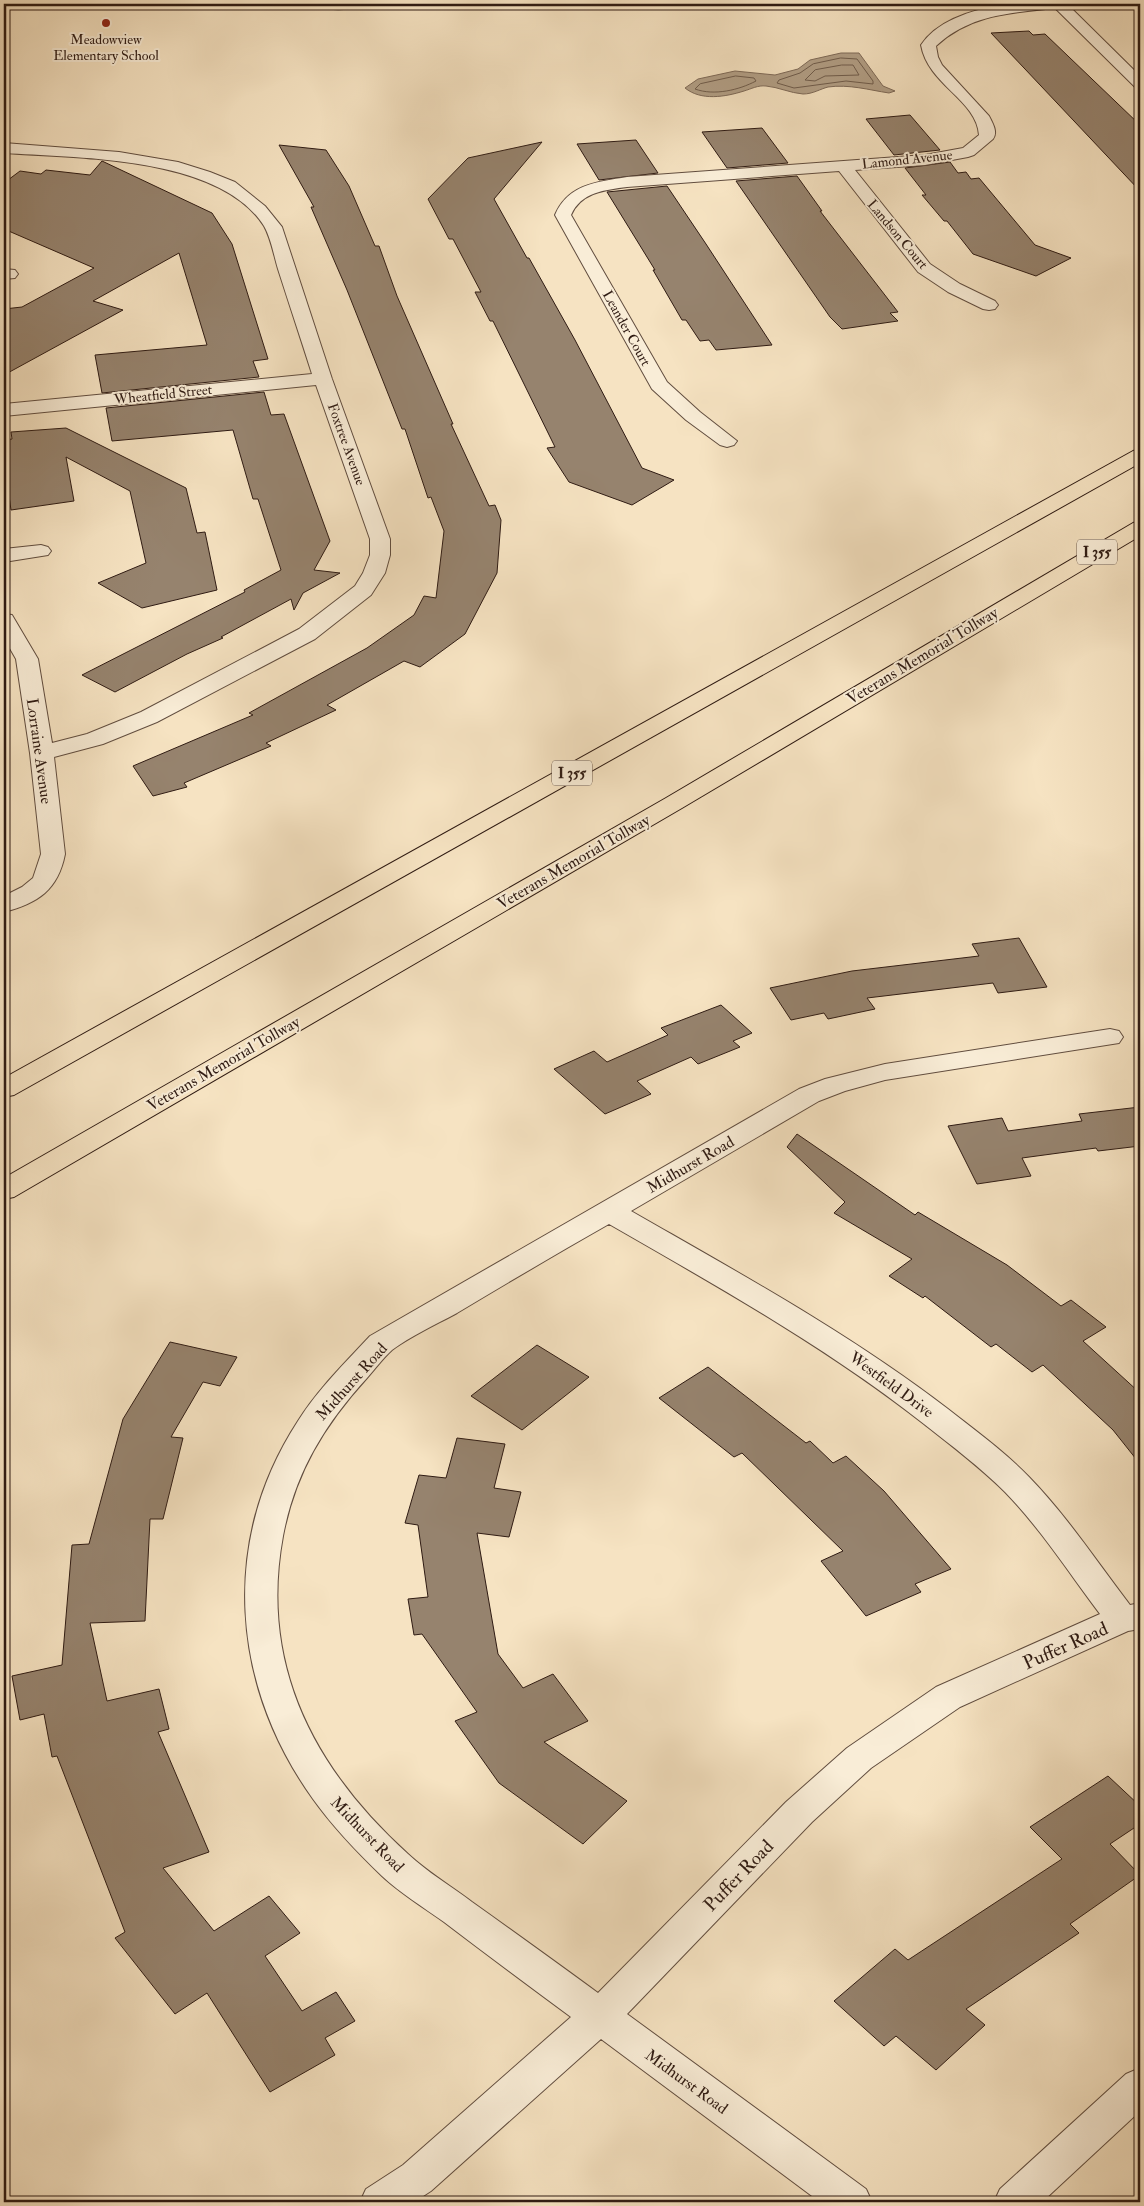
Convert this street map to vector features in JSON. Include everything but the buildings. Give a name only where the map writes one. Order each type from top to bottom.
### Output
[{"type":"highway","name":"I 355","points":[[4,1089],[1140,455]]},
{"type":"highway","name":"Veterans Memorial Tollway","points":[[4,1190],[682,798],[1054,576],[1140,527]]},
{"type":"highway","points":[[1054,576],[1140,545]]},
{"type":"street","points":[[331,4],[346,4]]},
{"type":"street","name":"Lamond Avenue","points":[[574,196],[588,190],[627,182],[843,166],[950,156],[968,152],[987,136],[988,128],[983,118],[938,71],[930,57],[928,46],[937,36],[964,20],[985,12],[1004,8],[1054,4]]},
{"type":"street","points":[[1059,4],[1140,84]]},
{"type":"street","name":"Foxtree Avenue","points":[[4,148],[158,164],[192,172],[230,186],[263,213],[273,227],[323,379],[380,539],[380,555],[374,573],[362,590],[307,634],[148,717],[96,739],[42,753]]},
{"type":"street","name":"Landson Court","points":[[843,166],[924,268],[954,288],[989,305]]},
{"type":"street","name":"Leander Court","points":[[574,196],[566,205],[564,215],[659,385],[692,416],[727,441]]},
{"type":"street","name":"Wheatfield Street","points":[[4,410],[323,379]]},
{"type":"street","points":[[4,556],[41,551]]},
{"type":"street","name":"Lorraine Avenue","points":[[4,620],[27,659],[42,753],[53,854],[50,870],[41,885],[17,900],[4,904]]},
{"type":"street","name":"Midhurst Road","points":[[852,2202],[397,1867],[346,1816],[316,1776],[281,1709],[269,1669],[262,1636],[259,1596],[261,1564],[268,1525],[276,1495],[289,1465],[308,1430],[329,1401],[381,1343],[809,1095],[835,1085],[885,1072],[1110,1037]]},
{"type":"street","name":"Westfield Drive","points":[[609,1211],[822,1335],[926,1408],[984,1455],[1016,1485],[1041,1511],[1131,1618]]},
{"type":"street","name":"Puffer Road","points":[[380,2202],[417,2178],[600,2016],[799,1812],[859,1758],[948,1697],[1131,1618]]},
{"type":"street","points":[[1014,2202],[1140,2086]]},
{"type":"water","points":[[841,53],[859,53],[883,86],[895,91],[889,93],[836,86],[803,94],[763,86],[713,97],[698,95],[685,88],[698,79],[735,71],[775,75],[798,69],[810,60]]},
{"type":"place","name":"Meadowview Elementary School","points":[[106,23]]}]
